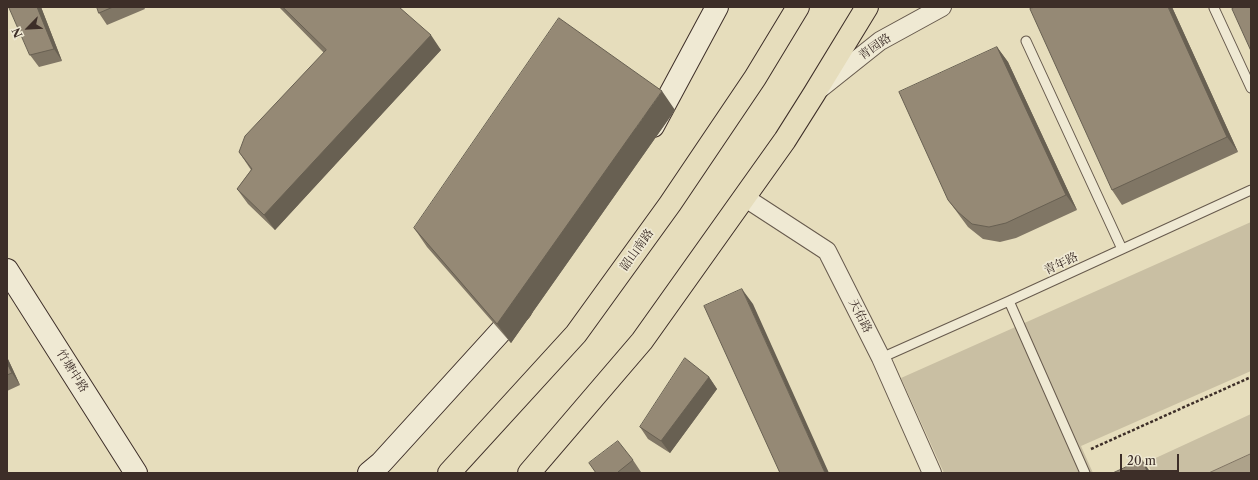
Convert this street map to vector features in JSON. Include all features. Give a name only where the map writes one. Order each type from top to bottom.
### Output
[{"type":"main road","name":"韶山南路","points":[[449,473],[576,334],[670,204],[756,78],[798,7]]},
{"type":"main road","points":[[529,473],[642,341],[785,140],[867,7]]},
{"type":"street","points":[[644,143],[717,7]]},
{"type":"street","name":"青园路","points":[[814,94],[880,41],[942,7]]},
{"type":"street","name":"天佑路","points":[[744,197],[827,251],[881,358],[932,473]]},
{"type":"street","name":"竹塘中路","points":[[7,270],[136,473]]},
{"type":"street","points":[[369,473],[381,463],[536,292]]},
{"type":"lane","points":[[1214,8],[1251,88]]},
{"type":"lane","points":[[1026,41],[1122,250]]},
{"type":"lane","name":"青年路","points":[[881,358],[1122,250],[1251,190]]},
{"type":"lane","points":[[1009,301],[1085,473]]},
{"type":"path","points":[[1077,455],[1251,378]]},
{"type":"shaded area","points":[[1251,222],[1251,371],[1081,446],[1093,473],[944,473],[901,378]]},
{"type":"shaded area","points":[[1251,414],[1251,473],[1152,473],[1147,462]]},
{"type":"shaded area","points":[[1251,454],[1251,473],[1209,473]]},
{"type":"building","points":[[9,7],[37,7],[54,49],[30,55]]},
{"type":"building","points":[[97,7],[113,7],[99,13]]},
{"type":"building","points":[[283,7],[399,7],[431,35],[264,215],[237,189],[252,169],[239,152],[245,136],[326,50]]},
{"type":"building","points":[[1035,7],[1168,7],[1227,137],[1112,190],[1030,9]]},
{"type":"building","points":[[1236,7],[1251,7],[1251,51],[1232,9]]},
{"type":"building","points":[[559,18],[662,91],[497,324],[414,228]]},
{"type":"building","points":[[997,47],[1066,195],[1006,223],[989,227],[972,224],[958,212],[948,200],[899,92]]},
{"type":"building","points":[[742,289],[825,473],[780,473],[704,306]]},
{"type":"building","points":[[685,358],[709,377],[661,441],[640,427]]},
{"type":"building","points":[[7,363],[12,373],[7,375]]},
{"type":"building","points":[[618,441],[633,460],[618,472],[619,473],[596,473],[589,463]]},
{"type":"building","points":[[1142,460],[1148,473],[1113,473]]}]
